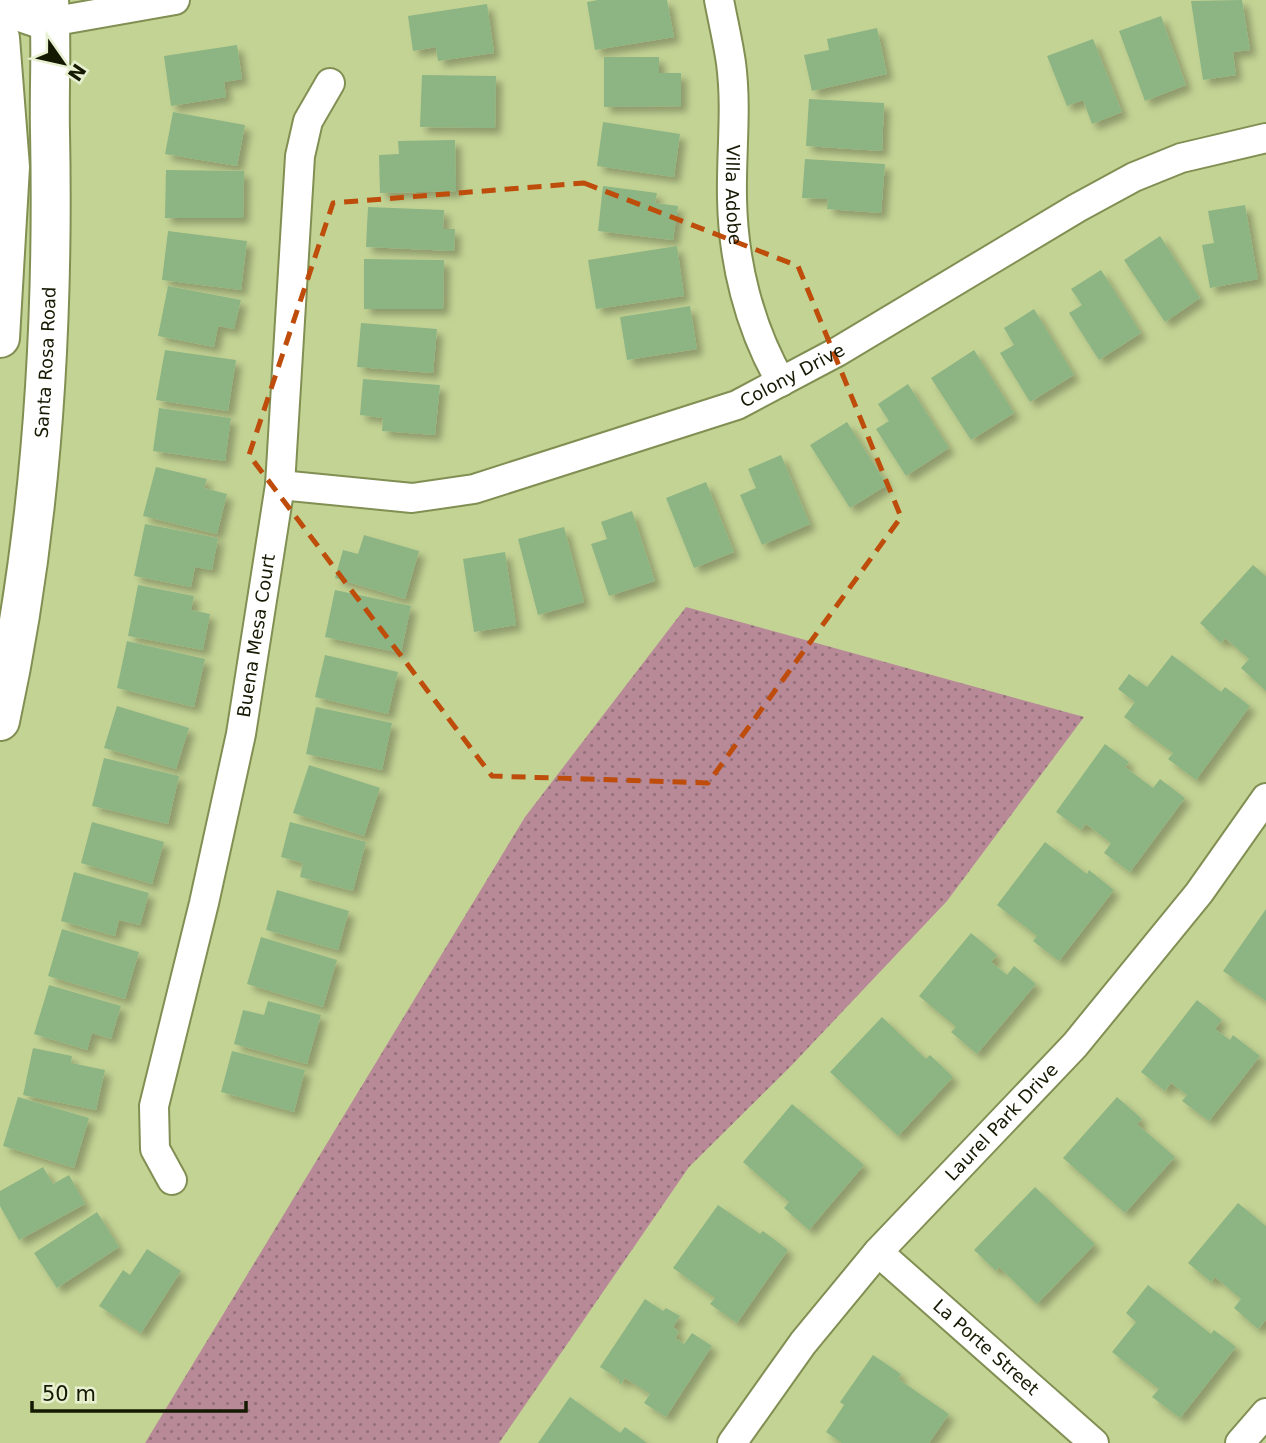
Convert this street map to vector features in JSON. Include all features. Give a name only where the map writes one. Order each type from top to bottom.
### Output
[{"type":"main road","points":[[0,5],[50,11]]},
{"type":"main road","points":[[0,338],[10,167],[1,51],[50,11]]},
{"type":"main road","name":"Santa Rosa Road","points":[[0,721],[11,670],[30,547],[47,363],[52,238],[50,11]]},
{"type":"street","points":[[50,11],[175,0]]},
{"type":"street","name":"Villa Adobe","points":[[719,0],[731,65],[732,200],[738,259],[751,315],[766,356],[781,382]]},
{"type":"street","name":"Buena Mesa Court","points":[[172,1180],[155,1149],[153,1106],[204,903],[241,734],[280,485],[300,156],[308,121],[330,83]]},
{"type":"street","name":"Colony Drive","points":[[280,485],[412,498],[474,489],[737,405],[1134,177],[1181,158],[1266,138]]},
{"type":"street","name":"Laurel Park Drive","points":[[732,1443],[803,1343],[878,1252],[1075,1045],[1199,893],[1266,798]]},
{"type":"street","name":"La Porte Street","points":[[878,1252],[1094,1443]]},
{"type":"street","points":[[1240,1443],[1266,1413]]},
{"type":"highlighted area","points":[[584,183],[798,266],[901,517],[708,783],[492,776],[249,455],[333,203]]},
{"type":"shaded area","points":[[686,607],[1084,717],[947,901],[791,1066],[689,1167],[499,1443],[145,1443],[525,817]]},
{"type":"building","points":[[667,0],[674,37],[595,50],[587,2]]},
{"type":"building","points":[[1242,0],[1250,50],[1233,52],[1236,75],[1203,80],[1191,1]]},
{"type":"building","points":[[487,4],[494,53],[438,61],[436,47],[413,51],[408,16]]},
{"type":"building","points":[[1161,16],[1186,85],[1145,101],[1119,31]]},
{"type":"building","points":[[877,28],[887,74],[812,91],[804,55],[829,50],[827,39]]},
{"type":"building","points":[[1093,39],[1122,112],[1092,124],[1083,100],[1067,106],[1047,56]]},
{"type":"building","points":[[237,45],[242,79],[224,82],[226,97],[171,106],[164,56]]},
{"type":"building","points":[[604,57],[659,57],[659,73],[681,73],[681,106],[604,107]]},
{"type":"building","points":[[422,75],[496,76],[495,128],[420,127]]},
{"type":"building","points":[[809,99],[884,103],[882,151],[806,146]]},
{"type":"building","points":[[173,112],[245,125],[237,166],[165,154]]},
{"type":"building","points":[[603,122],[680,134],[674,177],[597,166]]},
{"type":"building","points":[[455,140],[456,191],[380,193],[379,155],[399,154],[398,141]]},
{"type":"building","points":[[805,159],[885,164],[881,213],[827,209],[828,199],[802,198]]},
{"type":"building","points":[[166,170],[244,171],[243,218],[165,218]]},
{"type":"building","points":[[603,186],[657,193],[655,203],[678,206],[673,240],[598,231]]},
{"type":"building","points":[[1245,205],[1258,279],[1210,288],[1202,245],[1214,243],[1208,211]]},
{"type":"building","points":[[368,207],[444,210],[443,229],[455,229],[454,251],[366,247]]},
{"type":"building","points":[[168,231],[247,241],[241,290],[162,280]]},
{"type":"building","points":[[1160,236],[1200,298],[1165,322],[1124,260]]},
{"type":"building","points":[[677,246],[684,296],[596,309],[588,260]]},
{"type":"building","points":[[364,259],[444,260],[443,309],[364,309]]},
{"type":"building","points":[[1101,270],[1141,333],[1099,360],[1069,313],[1082,305],[1071,289]]},
{"type":"building","points":[[168,286],[241,300],[234,329],[218,326],[214,347],[158,336]]},
{"type":"building","points":[[690,306],[697,349],[627,360],[620,317]]},
{"type":"building","points":[[1034,309],[1074,375],[1030,402],[1000,353],[1014,345],[1004,328]]},
{"type":"building","points":[[361,323],[437,329],[433,373],[357,367]]},
{"type":"building","points":[[165,350],[236,360],[228,411],[156,400]]},
{"type":"building","points":[[974,350],[1014,413],[971,440],[931,378]]},
{"type":"building","points":[[363,379],[440,385],[435,435],[382,431],[383,418],[360,415]]},
{"type":"building","points":[[908,384],[949,448],[906,476],[876,429],[889,421],[878,404]]},
{"type":"building","points":[[159,408],[231,418],[225,461],[153,451]]},
{"type":"building","points":[[847,422],[887,485],[850,508],[810,445]]},
{"type":"building","points":[[781,455],[810,524],[762,545],[740,495],[756,488],[748,469]]},
{"type":"building","points":[[156,467],[207,479],[204,488],[227,494],[217,534],[143,516]]},
{"type":"building","points":[[706,482],[734,552],[694,568],[666,498]]},
{"type":"building","points":[[632,511],[655,581],[609,596],[591,544],[607,539],[601,522]]},
{"type":"building","points":[[145,524],[218,538],[212,570],[195,567],[191,587],[134,576]]},
{"type":"building","points":[[564,527],[584,602],[538,615],[518,539]]},
{"type":"building","points":[[364,535],[419,551],[405,599],[335,578],[343,550],[358,554]]},
{"type":"building","points":[[505,552],[516,625],[474,632],[463,559]]},
{"type":"building","points":[[1253,565],[1266,576],[1266,691],[1241,668],[1249,659],[1225,638],[1221,643],[1200,623]]},
{"type":"building","points":[[138,585],[194,596],[191,610],[210,614],[203,650],[128,636]]},
{"type":"building","points":[[335,590],[411,606],[401,653],[325,637]]},
{"type":"building","points":[[127,641],[205,659],[194,707],[117,688]]},
{"type":"building","points":[[325,655],[398,672],[388,714],[315,697]]},
{"type":"building","points":[[1172,655],[1221,692],[1225,687],[1250,706],[1196,780],[1168,759],[1173,753],[1124,717],[1135,702],[1118,689],[1129,674],[1147,687]]},
{"type":"building","points":[[117,706],[189,728],[176,769],[104,748]]},
{"type":"building","points":[[316,707],[392,723],[382,770],[306,754]]},
{"type":"building","points":[[1105,744],[1129,762],[1125,767],[1153,788],[1160,779],[1185,798],[1130,872],[1104,853],[1111,843],[1086,824],[1081,830],[1056,812]]},
{"type":"building","points":[[104,758],[179,776],[168,824],[92,806]]},
{"type":"building","points":[[309,765],[380,788],[364,836],[293,813]]},
{"type":"building","points":[[92,822],[164,842],[152,884],[81,863]]},
{"type":"building","points":[[290,822],[366,842],[353,891],[300,877],[303,863],[281,857]]},
{"type":"building","points":[[1045,842],[1087,874],[1089,870],[1114,890],[1059,961],[1033,941],[1037,936],[997,905]]},
{"type":"building","points":[[74,872],[149,893],[140,925],[119,920],[115,936],[61,921]]},
{"type":"building","points":[[277,890],[349,911],[338,950],[266,930]]},
{"type":"building","points":[[1266,909],[1266,1001],[1223,971]]},
{"type":"building","points":[[62,929],[139,952],[125,999],[48,976]]},
{"type":"building","points":[[971,933],[997,955],[991,962],[1007,975],[1014,966],[1036,984],[977,1054],[951,1032],[956,1027],[919,996]]},
{"type":"building","points":[[261,937],[337,960],[323,1007],[247,984]]},
{"type":"building","points":[[49,985],[121,1006],[111,1039],[92,1033],[87,1050],[34,1034]]},
{"type":"building","points":[[1197,1000],[1222,1020],[1215,1029],[1230,1040],[1233,1035],[1260,1056],[1209,1121],[1182,1101],[1187,1095],[1171,1083],[1165,1091],[1141,1072]]},
{"type":"building","points":[[268,1001],[321,1015],[307,1064],[234,1044],[243,1010],[264,1015]]},
{"type":"building","points":[[882,1017],[926,1059],[930,1055],[953,1077],[898,1136],[830,1072]]},
{"type":"building","points":[[33,1048],[72,1056],[71,1063],[105,1070],[96,1110],[23,1095]]},
{"type":"building","points":[[232,1051],[305,1070],[294,1112],[221,1092]]},
{"type":"building","points":[[18,1097],[89,1118],[74,1168],[3,1146]]},
{"type":"building","points":[[1117,1097],[1142,1119],[1137,1124],[1175,1157],[1125,1213],[1063,1158]]},
{"type":"building","points":[[792,1104],[864,1165],[809,1230],[784,1208],[789,1202],[743,1162]]},
{"type":"building","points":[[43,1167],[53,1184],[69,1175],[85,1204],[19,1240],[0,1206],[0,1191]]},
{"type":"building","points":[[1035,1187],[1095,1244],[1037,1304],[999,1267],[996,1271],[974,1250]]},
{"type":"building","points":[[1238,1203],[1266,1226],[1266,1320],[1258,1329],[1234,1308],[1241,1299],[1215,1277],[1211,1282],[1188,1263]]},
{"type":"building","points":[[718,1205],[760,1234],[763,1231],[788,1250],[737,1323],[710,1304],[715,1298],[673,1268]]},
{"type":"building","points":[[97,1212],[119,1247],[57,1288],[34,1253]]},
{"type":"building","points":[[147,1249],[181,1271],[141,1333],[99,1306],[123,1270],[130,1275]]},
{"type":"building","points":[[1148,1285],[1211,1334],[1214,1330],[1236,1347],[1180,1418],[1152,1397],[1159,1389],[1112,1352],[1136,1322],[1126,1313]]},
{"type":"building","points":[[645,1299],[663,1311],[666,1308],[680,1316],[673,1327],[679,1332],[675,1338],[684,1344],[692,1333],[712,1346],[666,1417],[644,1403],[650,1394],[625,1378],[620,1385],[620,1380],[600,1367]]},
{"type":"building","points":[[873,1355],[901,1374],[898,1379],[949,1414],[929,1443],[842,1443],[826,1432],[844,1405],[840,1402]]},
{"type":"building","points":[[570,1397],[620,1433],[625,1427],[647,1443],[538,1443]]}]
